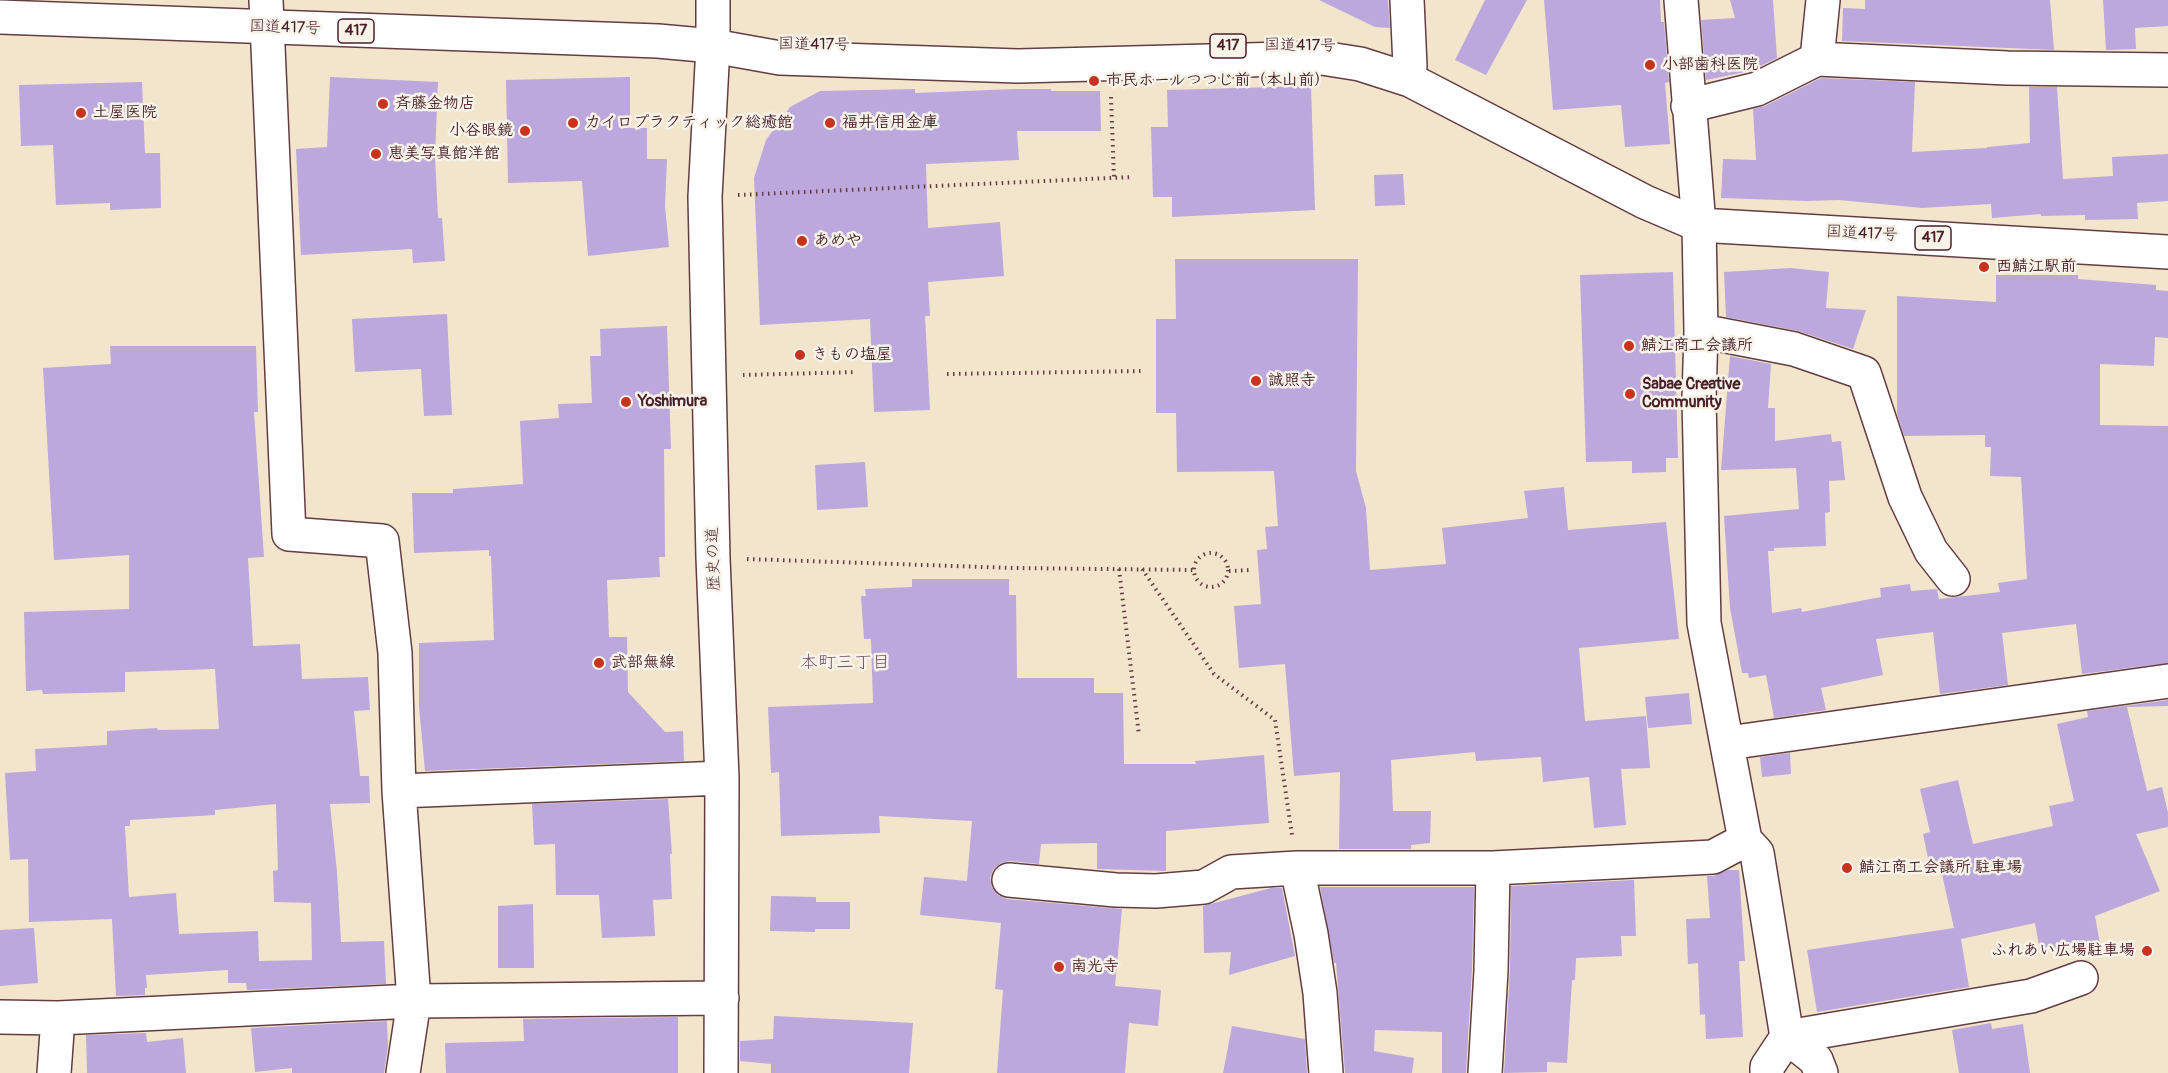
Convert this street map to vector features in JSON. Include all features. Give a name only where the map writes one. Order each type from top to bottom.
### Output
[{"type":"main road","name":"歴史の道","points":[[713,0],[713,46],[705,197],[713,558],[722,778],[721,1073]]},
{"type":"main road","points":[[1407,0],[1410,66]]},
{"type":"main road","points":[[1681,0],[1699,225],[1701,331],[1699,399],[1704,622],[1745,840],[1757,853],[1787,1037],[1816,1060],[1821,1073]]},
{"type":"main road","points":[[1817,59],[1823,0]]},
{"type":"main road","name":"国道417号","points":[[0,17],[267,14],[658,41],[713,46],[780,58],[1006,66],[1322,58],[1360,64],[1410,80],[1645,202],[1699,225],[2168,252]]},
{"type":"main road","points":[[267,14],[289,534],[382,541],[395,653],[399,792],[414,1001],[404,1073]]},
{"type":"main road","name":"国道417号","points":[[713,46],[778,44],[1011,52],[1318,43],[1359,49],[1410,66],[1645,188],[1699,225]]},
{"type":"main road","points":[[1688,106],[1757,89],[1817,59],[2007,68],[2168,70]]},
{"type":"main road","points":[[1701,331],[1794,349],[1864,373],[1905,497],[1931,551],[1953,579]]},
{"type":"main road","points":[[1728,743],[2168,681]]},
{"type":"main road","points":[[399,792],[722,778]]},
{"type":"main road","points":[[1009,880],[1116,890],[1156,891],[1204,886],[1231,872],[1297,868],[1493,868],[1713,857],[1745,840]]},
{"type":"main road","points":[[1297,868],[1311,934],[1320,993],[1326,1073]]},
{"type":"main road","points":[[1485,1073],[1491,971],[1493,868]]},
{"type":"main road","points":[[1767,1073],[1767,1067],[1787,1037],[2031,996],[2081,978]]},
{"type":"main road","points":[[0,1017],[58,1018],[414,1001],[722,998]]},
{"type":"main road","points":[[54,1073],[58,1018]]},
{"type":"path","points":[[1111,87],[1114,178]]},
{"type":"path","points":[[705,197],[1132,177]]},
{"type":"path","points":[[709,376],[857,372]]},
{"type":"path","points":[[947,374],[1145,372]]},
{"type":"path","points":[[1214,553],[1224,559],[1229,571],[1223,584],[1215,588],[1197,582],[1193,570],[1197,559],[1214,553]]},
{"type":"path","points":[[713,558],[1013,568],[1193,570]]},
{"type":"path","points":[[1119,569],[1139,735]]},
{"type":"path","points":[[1141,569],[1214,674],[1275,720],[1297,868]]},
{"type":"path","points":[[1229,571],[1250,570]]},
{"type":"building","points":[[1319,0],[1388,0],[1390,28],[1375,27]]},
{"type":"building","points":[[1485,0],[1527,0],[1486,75],[1455,60]]},
{"type":"building","points":[[1544,0],[1660,0],[1669,82],[1665,83],[1670,144],[1625,147],[1621,105],[1553,110]]},
{"type":"building","points":[[1730,0],[1773,0],[1777,58],[1750,71],[1706,80],[1701,20],[1735,18]]},
{"type":"building","points":[[1865,0],[2050,0],[2054,50],[1842,41],[1843,8],[1865,9]]},
{"type":"building","points":[[2103,0],[2168,0],[2168,26],[2135,28],[2136,49],[2106,50]]},
{"type":"building","points":[[330,77],[438,82],[435,156],[438,218],[442,218],[445,261],[413,263],[412,249],[301,255],[296,149],[327,147]]},
{"type":"building","points":[[630,77],[630,128],[647,128],[647,159],[667,159],[665,206],[669,247],[588,256],[582,181],[508,183],[506,80]]},
{"type":"building","points":[[1821,78],[1915,82],[1912,152],[2030,143],[2029,87],[2057,87],[2063,179],[2113,176],[2112,157],[2168,154],[2168,201],[2137,203],[2138,219],[2085,220],[2085,215],[2041,216],[2041,214],[1992,218],[1991,204],[1922,208],[1839,200],[1721,198],[1723,159],[1756,160],[1753,109],[1765,106]]},
{"type":"building","points":[[142,82],[145,153],[160,153],[161,208],[110,210],[110,203],[56,205],[53,145],[21,146],[19,85]]},
{"type":"building","points":[[1311,86],[1315,210],[1172,217],[1172,197],[1153,197],[1151,127],[1168,127],[1167,90]]},
{"type":"building","points":[[915,89],[915,93],[1015,89],[1100,91],[1101,131],[1017,131],[1019,160],[926,164],[928,228],[1000,222],[1004,276],[928,282],[930,316],[925,316],[930,410],[874,412],[870,319],[760,325],[754,178],[766,140],[790,107],[820,91]]},
{"type":"building","points":[[1403,174],[1405,205],[1375,206],[1374,175]]},
{"type":"building","points":[[1175,259],[1358,259],[1356,471],[1366,508],[1370,570],[1446,564],[1442,528],[1528,518],[1524,491],[1564,487],[1568,530],[1666,522],[1679,639],[1579,648],[1585,721],[1646,716],[1650,768],[1621,769],[1626,825],[1594,828],[1589,777],[1543,782],[1541,757],[1476,761],[1475,752],[1391,760],[1393,811],[1431,811],[1430,843],[1411,845],[1411,849],[1339,849],[1340,772],[1294,776],[1285,664],[1239,668],[1234,606],[1261,604],[1257,550],[1267,549],[1265,527],[1278,526],[1274,471],[1177,472],[1176,413],[1156,413],[1156,319],[1176,319]]},
{"type":"building","points":[[1791,268],[1829,272],[1826,308],[1866,310],[1853,349],[1798,331],[1726,317],[1724,272]]},
{"type":"building","name":"鯖江商工会議所","points":[[1673,272],[1678,458],[1666,458],[1666,472],[1632,473],[1632,461],[1586,462],[1580,275]]},
{"type":"building","points":[[1996,275],[2078,275],[2078,279],[2156,285],[2156,290],[2168,291],[2168,338],[2155,337],[2154,366],[2100,364],[2100,425],[2168,426],[2168,663],[2082,674],[2076,624],[2002,633],[2008,685],[1940,694],[1933,632],[1876,639],[1883,675],[1821,688],[1826,710],[1774,718],[1766,675],[1749,678],[1748,673],[1742,673],[1730,608],[1724,516],[1799,509],[1796,468],[1721,470],[1730,356],[1771,364],[1768,408],[1775,408],[1775,441],[1831,434],[1832,442],[1841,441],[1845,480],[1829,481],[1830,512],[1825,513],[1826,546],[1774,548],[1774,551],[1768,551],[1772,613],[1801,608],[1802,612],[1881,597],[1880,588],[1910,584],[1911,591],[1937,589],[1939,599],[2000,592],[1998,583],[2027,579],[2021,477],[1990,476],[1991,447],[1985,447],[1985,435],[1904,436],[1897,414],[1897,296],[1996,302]]},
{"type":"building","points":[[447,314],[452,415],[424,416],[421,369],[355,372],[352,319]]},
{"type":"building","points":[[667,326],[671,449],[664,449],[665,557],[659,557],[660,577],[607,580],[609,637],[627,637],[628,692],[665,732],[683,731],[684,761],[425,771],[419,707],[419,643],[494,640],[491,556],[489,556],[489,550],[414,553],[412,493],[453,493],[453,489],[523,484],[520,421],[559,418],[558,404],[592,403],[590,356],[601,356],[600,329]]},
{"type":"building","points":[[110,346],[256,346],[258,412],[254,412],[264,557],[248,558],[253,646],[300,644],[302,679],[368,677],[370,710],[354,711],[360,776],[369,776],[370,803],[330,804],[341,942],[384,941],[386,984],[247,990],[246,983],[228,983],[228,970],[146,975],[145,995],[116,996],[112,919],[29,922],[28,859],[10,860],[5,773],[36,771],[35,749],[107,745],[107,731],[157,728],[158,730],[219,729],[215,669],[125,672],[125,692],[43,694],[42,690],[26,691],[24,612],[129,609],[129,555],[54,560],[43,368],[111,364]],"holes":[[[276,804],[278,870],[273,871],[274,902],[311,903],[312,960],[259,961],[258,931],[179,934],[176,893],[129,897],[125,826],[130,826],[130,820],[215,815],[215,810]]]},
{"type":"building","points":[[865,462],[868,507],[817,510],[815,465]]},
{"type":"building","points":[[912,579],[1009,579],[1009,595],[1016,595],[1017,678],[1094,678],[1094,693],[1123,693],[1124,764],[1196,764],[1195,761],[1264,755],[1269,823],[1166,831],[1166,871],[1097,869],[1097,843],[1041,844],[1039,864],[1010,861],[1001,863],[993,870],[990,878],[992,887],[998,895],[1007,899],[1122,909],[1115,986],[1161,990],[1158,1026],[1129,1023],[1125,1073],[997,1073],[1003,990],[995,989],[1001,923],[920,915],[924,877],[967,881],[972,821],[879,816],[880,833],[781,836],[779,772],[771,773],[768,707],[873,703],[871,639],[864,639],[861,596],[866,596],[865,589],[912,587]]},
{"type":"building","points":[[1689,693],[1692,724],[1648,728],[1645,697]]},
{"type":"building","points":[[2168,700],[2168,706],[2127,707],[2147,791],[2162,787],[2168,813],[2168,827],[2136,834],[2160,891],[2095,916],[2100,944],[2040,951],[2035,923],[1961,939],[1969,987],[1817,1012],[1807,950],[1954,928],[1939,861],[1929,863],[1923,834],[1930,832],[1920,789],[1958,780],[1973,844],[2053,826],[2049,806],[2074,801],[2057,724],[2088,717],[2087,711]]},
{"type":"building","points":[[1790,753],[1791,774],[1762,777],[1760,757]]},
{"type":"building","points":[[668,799],[672,899],[653,900],[655,936],[602,938],[599,895],[556,895],[555,844],[534,845],[532,804]]},
{"type":"building","points":[[1728,870],[1739,870],[1745,961],[1739,961],[1743,1037],[1706,1039],[1705,1014],[1700,1015],[1698,963],[1688,964],[1686,919],[1710,918],[1707,876],[1714,876]]},
{"type":"building","points":[[1634,880],[1636,936],[1621,936],[1622,956],[1576,958],[1575,980],[1572,980],[1567,1063],[1547,1062],[1547,1072],[1504,1073],[1510,971],[1511,886]]},
{"type":"building","points":[[1320,887],[1474,887],[1466,1073],[1442,1073],[1442,1032],[1375,1030],[1374,1051],[1414,1058],[1412,1073],[1345,1073],[1336,963],[1334,963]]},
{"type":"building","points":[[1271,888],[1282,888],[1295,956],[1229,975],[1231,952],[1204,953],[1203,906]]},
{"type":"building","points":[[771,896],[816,897],[816,902],[850,902],[850,929],[815,929],[815,932],[770,931]]},
{"type":"building","points":[[533,904],[534,968],[498,968],[498,906]]},
{"type":"building","points":[[34,928],[38,983],[0,986],[0,930]]},
{"type":"building","points":[[774,1016],[913,1023],[909,1073],[771,1073],[771,1064],[740,1061],[740,1041],[773,1039]]},
{"type":"building","points":[[678,1017],[678,1073],[446,1073],[445,1043],[524,1041],[523,1019]]},
{"type":"building","points":[[387,1021],[388,1046],[384,1073],[292,1073],[292,1068],[255,1072],[251,1028]]},
{"type":"building","points":[[1991,1023],[1992,1029],[2023,1024],[2030,1073],[1959,1073],[1952,1030]]},
{"type":"building","points":[[1232,1026],[1305,1039],[1307,1073],[1223,1073]]},
{"type":"building","points":[[146,1033],[147,1042],[183,1038],[186,1073],[87,1073],[86,1035]]},
{"type":"place","name":"小部歯科医院","points":[[1650,65]]},
{"type":"place","name":"市民ホールつつじ前（本山前）","points":[[1094,81]]},
{"type":"place","name":"斉藤金物店","points":[[383,104]]},
{"type":"place","name":"土屋医院","points":[[81,113]]},
{"type":"place","name":"カイロプラクティック総癒館","points":[[573,123]]},
{"type":"place","name":"福井信用金庫","points":[[830,123]]},
{"type":"place","name":"小谷眼鏡","points":[[525,131]]},
{"type":"place","name":"恵美写真館洋館","points":[[376,154]]},
{"type":"place","name":"あめや","points":[[802,241]]},
{"type":"place","name":"西鯖江駅前","points":[[1984,267]]},
{"type":"place","name":"鯖江商工会議所","points":[[1629,346]]},
{"type":"place","name":"きもの塩屋","points":[[800,355]]},
{"type":"place","name":"誠照寺","points":[[1256,381]]},
{"type":"place","name":"Sabae Creative Community","points":[[1630,394]]},
{"type":"place","name":"Yoshimura","points":[[626,402]]},
{"type":"place","name":"武部無線","points":[[599,663]]},
{"type":"place","name":"鯖江商工会議所 駐車場","points":[[1847,868]]},
{"type":"place","name":"ふれあい広場駐車場","points":[[2147,951]]},
{"type":"place","name":"南光寺","points":[[1059,967]]},
{"type":"district","name":"本町三丁目","points":[[845,663]]}]
